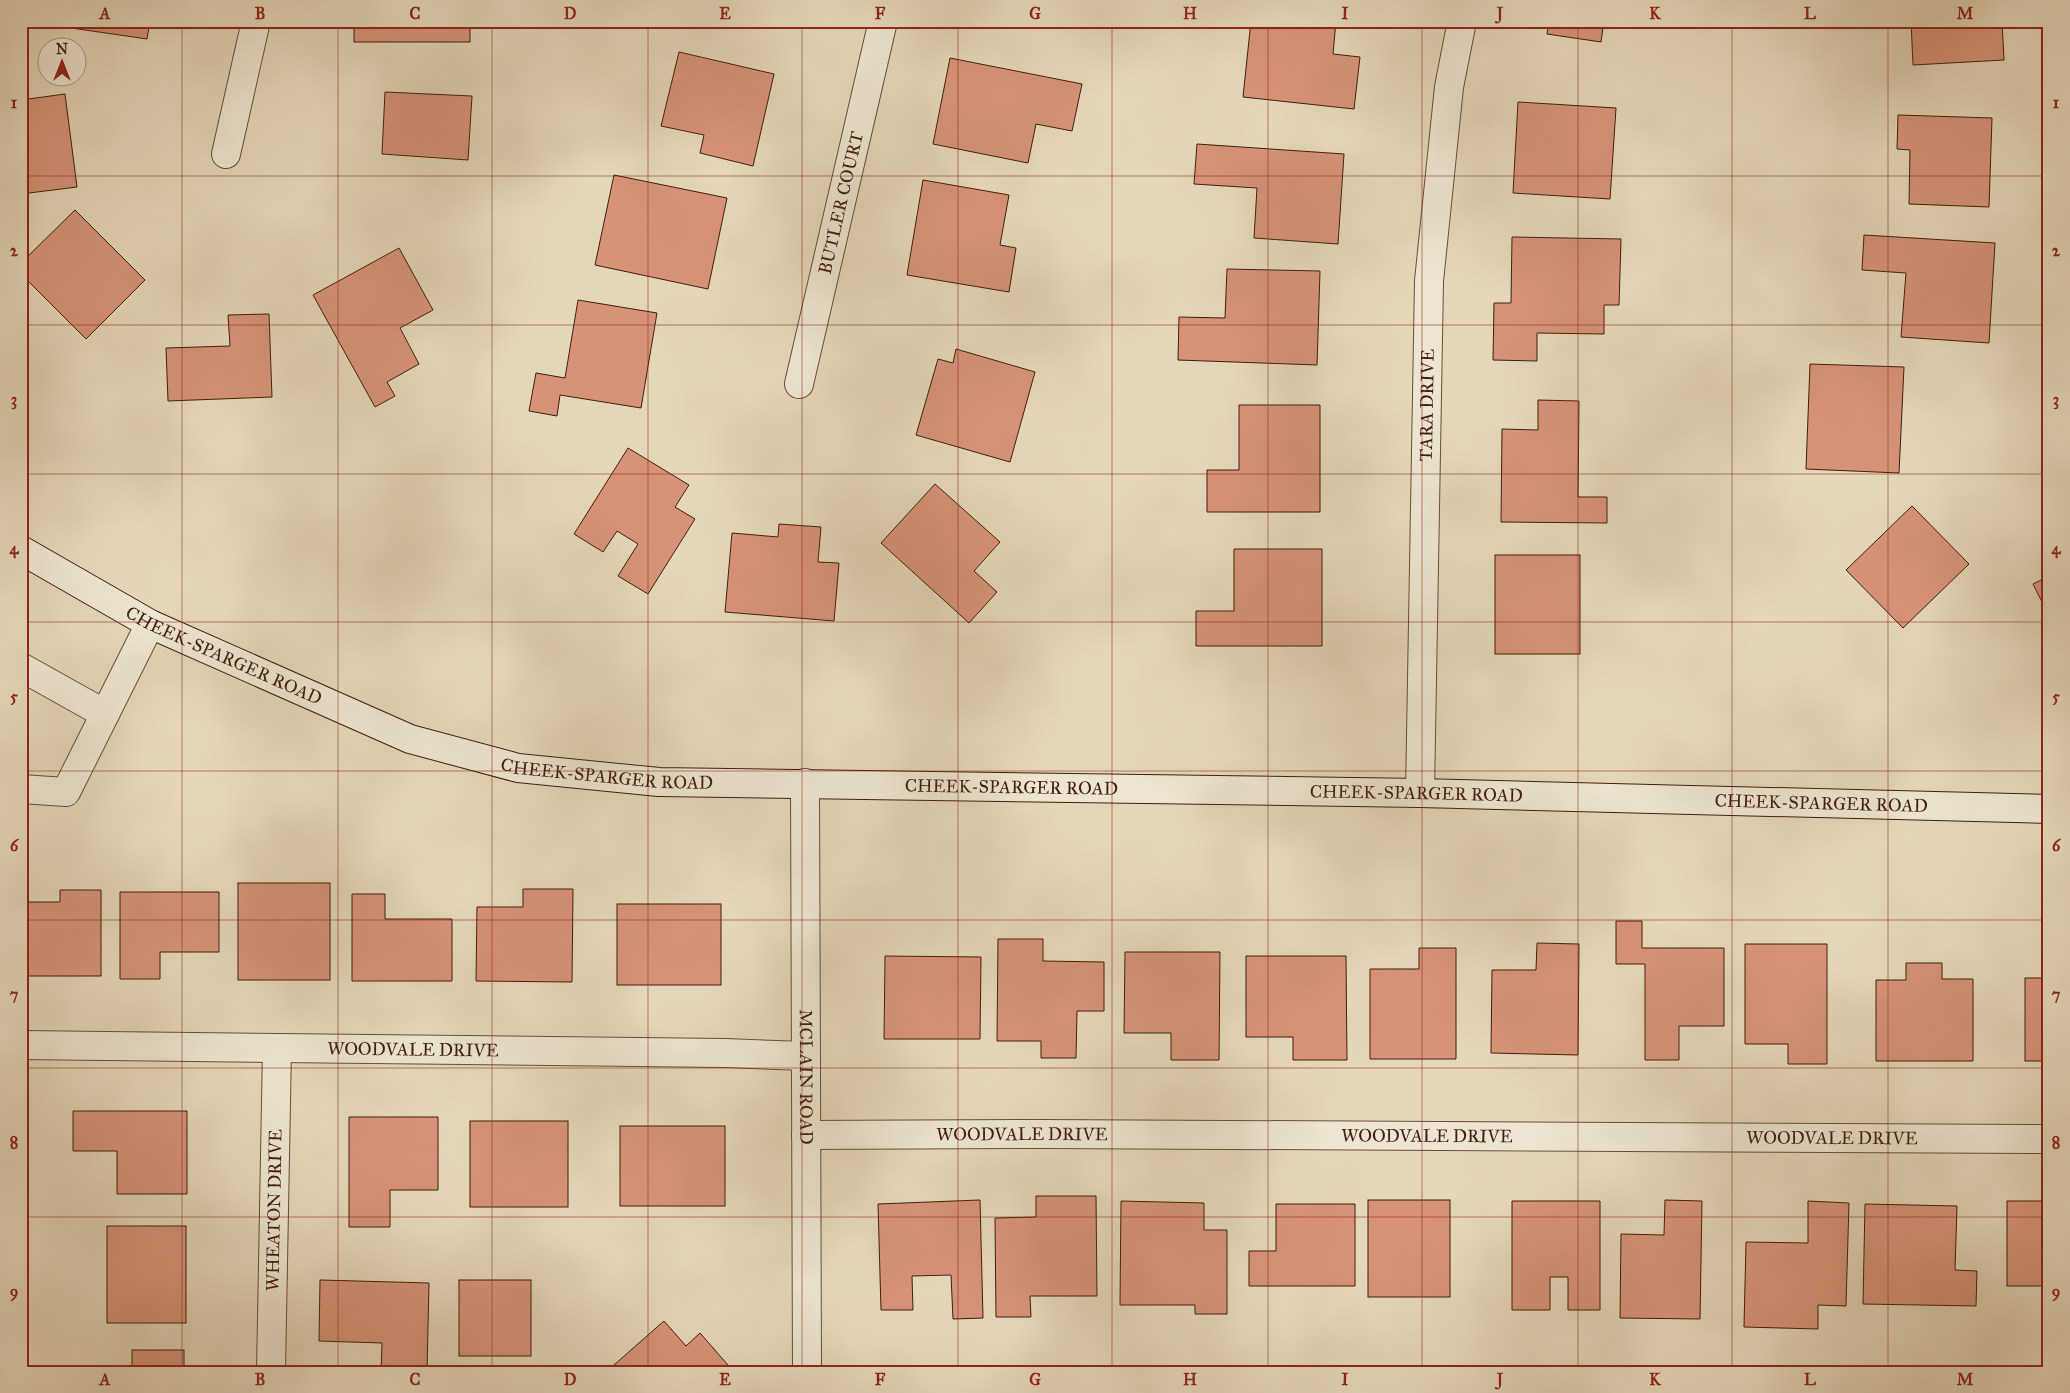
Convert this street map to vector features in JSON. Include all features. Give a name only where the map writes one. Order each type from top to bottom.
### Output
[{"type":"street","points":[[226,154],[256,21]]},
{"type":"street","name":"BUTLER COURT","points":[[799,384],[883,21]]},
{"type":"street","name":"TARA DRIVE","points":[[1420,793],[1429,281],[1449,87],[1462,21]]},
{"type":"street","name":"CHEEK-SPARGER ROAD","points":[[21,550],[150,624],[410,740],[518,768],[658,782],[1420,793],[2049,809]]},
{"type":"street","points":[[21,789],[66,792],[150,624]]},
{"type":"street","points":[[21,667],[105,714]]},
{"type":"street","name":"MCLAIN ROAD","points":[[805,783],[807,1372]]},
{"type":"street","name":"WOODVALE DRIVE","points":[[21,1045],[725,1053],[805,1056]]},
{"type":"street","name":"WHEATON DRIVE","points":[[271,1372],[277,1048]]},
{"type":"street","name":"WOODVALE DRIVE","points":[[806,1135],[1044,1134],[2049,1139]]},
{"type":"building","points":[[37,21],[150,21],[147,39],[37,23]]},
{"type":"building","points":[[354,21],[470,21],[470,42],[354,42]]},
{"type":"building","points":[[767,21],[787,21],[786,26]]},
{"type":"building","points":[[1251,21],[1336,21],[1333,54],[1360,57],[1354,109],[1243,97]]},
{"type":"building","points":[[1549,21],[1604,21],[1601,42],[1547,34]]},
{"type":"building","points":[[1911,21],[2002,21],[2004,60],[1913,65]]},
{"type":"building","points":[[679,52],[774,74],[753,166],[700,153],[704,135],[661,126]]},
{"type":"building","points":[[950,58],[1082,84],[1072,131],[1036,124],[1028,163],[933,144]]},
{"type":"building","points":[[385,92],[472,96],[468,160],[382,154]]},
{"type":"building","points":[[65,94],[77,187],[21,194],[21,100]]},
{"type":"building","points":[[1518,102],[1616,108],[1610,199],[1513,193]]},
{"type":"building","points":[[1898,115],[1992,118],[1989,207],[1909,204],[1910,150],[1897,149]]},
{"type":"building","points":[[1197,144],[1344,154],[1338,244],[1254,238],[1257,188],[1194,184]]},
{"type":"building","points":[[614,175],[727,198],[708,289],[595,265]]},
{"type":"building","points":[[923,180],[1009,195],[1000,245],[1016,248],[1009,292],[907,275]]},
{"type":"building","points":[[75,210],[145,280],[86,339],[21,274],[21,263]]},
{"type":"building","points":[[1864,235],[1995,243],[1989,343],[1901,337],[1906,273],[1862,270]]},
{"type":"building","points":[[1512,237],[1621,239],[1619,305],[1604,305],[1604,334],[1537,333],[1537,361],[1493,360],[1494,303],[1511,303]]},
{"type":"building","points":[[399,248],[433,310],[400,328],[419,364],[387,382],[395,396],[375,407],[313,295]]},
{"type":"building","points":[[1227,269],[1320,271],[1317,365],[1178,360],[1179,317],[1225,318]]},
{"type":"building","points":[[578,300],[657,313],[641,408],[560,395],[557,416],[529,411],[536,373],[565,378]]},
{"type":"building","points":[[269,314],[272,397],[168,401],[166,348],[230,346],[228,315]]},
{"type":"building","points":[[956,349],[1035,372],[1010,462],[916,435],[938,359],[953,363]]},
{"type":"building","points":[[1810,364],[1904,367],[1899,473],[1806,469]]},
{"type":"building","points":[[1538,400],[1579,401],[1578,497],[1607,497],[1607,523],[1501,522],[1502,429],[1538,430]]},
{"type":"building","points":[[1239,405],[1320,405],[1320,512],[1207,512],[1207,470],[1239,470]]},
{"type":"building","points":[[628,448],[689,485],[675,507],[695,519],[648,594],[618,576],[638,544],[617,531],[603,552],[574,534]]},
{"type":"building","points":[[935,484],[1000,542],[974,571],[997,592],[969,623],[881,543]]},
{"type":"building","points":[[1912,506],[1969,564],[1903,628],[1846,570]]},
{"type":"building","points":[[779,524],[821,527],[818,562],[839,563],[834,621],[725,612],[732,533],[778,537]]},
{"type":"building","points":[[1234,549],[1322,549],[1322,646],[1196,646],[1196,611],[1234,611]]},
{"type":"building","points":[[1495,555],[1580,555],[1580,654],[1495,654]]},
{"type":"building","points":[[2049,576],[2049,616],[2033,584]]},
{"type":"building","points":[[238,883],[330,883],[330,980],[238,980]]},
{"type":"building","points":[[523,889],[573,889],[572,982],[476,981],[477,907],[523,907]]},
{"type":"building","points":[[60,890],[101,890],[101,976],[21,976],[21,902],[60,902]]},
{"type":"building","points":[[120,892],[219,892],[219,952],[160,952],[160,979],[120,979]]},
{"type":"building","points":[[352,894],[385,894],[385,919],[452,919],[452,981],[352,981]]},
{"type":"building","points":[[617,904],[721,904],[721,985],[617,985]]},
{"type":"building","points":[[1616,921],[1642,921],[1642,948],[1724,948],[1724,1026],[1679,1026],[1679,1060],[1645,1060],[1645,964],[1616,964]]},
{"type":"building","points":[[998,939],[1043,939],[1043,961],[1104,962],[1104,1011],[1077,1011],[1076,1058],[1041,1058],[1041,1041],[997,1041]]},
{"type":"building","points":[[1537,943],[1579,944],[1578,1055],[1491,1053],[1492,970],[1536,970]]},
{"type":"building","points":[[1745,944],[1827,944],[1827,1064],[1788,1064],[1788,1044],[1745,1044]]},
{"type":"building","points":[[1419,948],[1456,948],[1456,1059],[1370,1059],[1370,969],[1419,969]]},
{"type":"building","points":[[1125,952],[1220,952],[1219,1060],[1171,1060],[1171,1033],[1124,1033]]},
{"type":"building","points":[[885,956],[981,957],[980,1039],[884,1039]]},
{"type":"building","points":[[1246,956],[1346,956],[1347,1060],[1293,1060],[1293,1037],[1246,1037]]},
{"type":"building","points":[[1906,963],[1942,963],[1942,979],[1973,979],[1973,1061],[1876,1061],[1876,980],[1906,980]]},
{"type":"building","points":[[2025,978],[2049,978],[2049,1061],[2025,1061]]},
{"type":"building","points":[[73,1111],[187,1111],[187,1194],[117,1194],[117,1151],[73,1151]]},
{"type":"building","points":[[349,1117],[438,1117],[438,1190],[390,1190],[390,1227],[349,1227]]},
{"type":"building","points":[[470,1121],[568,1121],[568,1207],[470,1207]]},
{"type":"building","points":[[620,1126],[725,1126],[725,1206],[620,1206]]},
{"type":"building","points":[[1036,1196],[1096,1196],[1097,1296],[1030,1296],[1031,1317],[996,1317],[995,1218],[1036,1217]]},
{"type":"building","points":[[980,1200],[983,1318],[953,1319],[951,1275],[912,1276],[913,1310],[881,1310],[878,1204]]},
{"type":"building","points":[[1368,1200],[1450,1200],[1450,1297],[1368,1297]]},
{"type":"building","points":[[1665,1200],[1702,1201],[1700,1319],[1620,1318],[1621,1234],[1664,1235]]},
{"type":"building","points":[[1121,1201],[1204,1203],[1204,1230],[1227,1230],[1227,1314],[1195,1314],[1195,1305],[1120,1305]]},
{"type":"building","points":[[1512,1201],[1600,1201],[1600,1310],[1568,1310],[1568,1277],[1550,1277],[1550,1310],[1512,1310]]},
{"type":"building","points":[[1808,1201],[1849,1203],[1846,1306],[1818,1305],[1818,1329],[1744,1327],[1746,1242],[1808,1243]]},
{"type":"building","points":[[2007,1201],[2049,1201],[2049,1286],[2007,1286]]},
{"type":"building","points":[[1276,1204],[1355,1204],[1355,1286],[1249,1286],[1249,1251],[1276,1251]]},
{"type":"building","points":[[1865,1204],[1957,1206],[1955,1270],[1977,1271],[1976,1306],[1863,1304]]},
{"type":"building","points":[[107,1226],[186,1226],[186,1323],[107,1323]]},
{"type":"building","points":[[320,1280],[429,1283],[427,1372],[381,1372],[382,1343],[319,1341]]},
{"type":"building","points":[[459,1280],[531,1280],[531,1356],[459,1356]]},
{"type":"building","points":[[664,1321],[686,1346],[700,1333],[734,1372],[606,1372]]},
{"type":"building","points":[[132,1350],[184,1350],[184,1372],[132,1372]]}]
